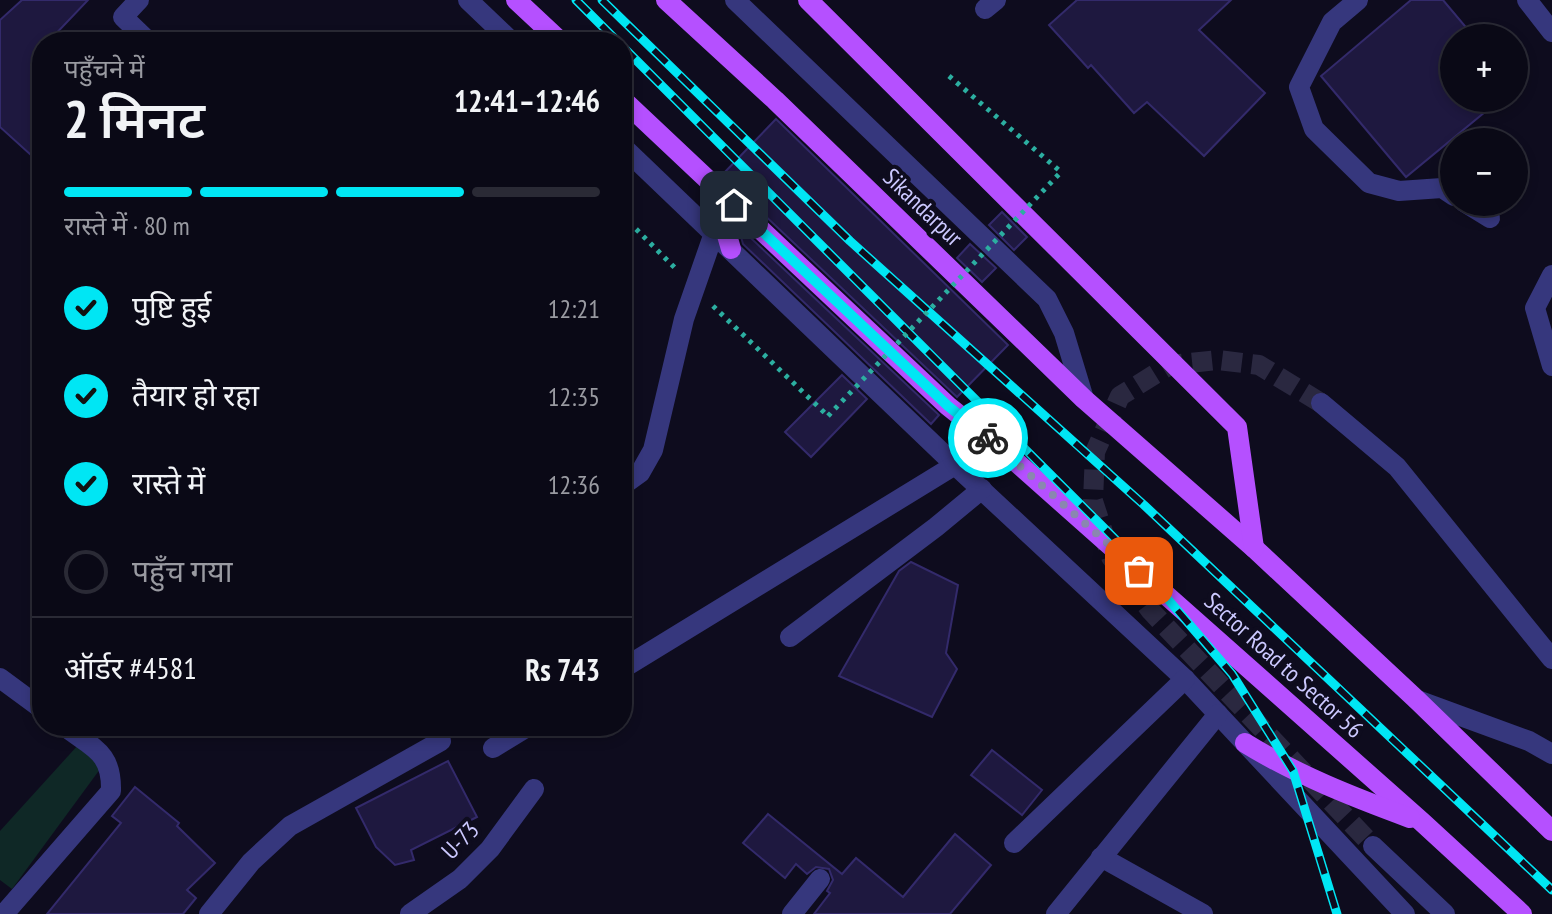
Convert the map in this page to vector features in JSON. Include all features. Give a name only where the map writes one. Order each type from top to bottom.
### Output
[{"type":"main road","points":[[516,0],[550,32]]},
{"type":"main road","name":"Sikandarpur","points":[[666,0],[775,100],[1084,399],[1254,548]]},
{"type":"main road","points":[[808,0],[1237,427],[1254,548],[1552,831]]},
{"type":"main road","name":"Sector Road to Sector 56","points":[[632,108],[948,406],[998,446],[1522,914]]},
{"type":"main road","points":[[712,184],[731,249]]},
{"type":"main road","points":[[1245,743],[1274,761],[1330,787],[1422,822]]},
{"type":"street","points":[[139,0],[123,17],[139,32]]},
{"type":"street","points":[[468,0],[502,32]]},
{"type":"street","points":[[735,0],[1047,299],[1064,333],[1084,399]]},
{"type":"street","points":[[1358,0],[1332,22],[1299,87],[1314,129],[1369,183],[1399,191],[1440,188]]},
{"type":"street","points":[[1527,0],[1552,32]]},
{"type":"street","points":[[632,155],[955,465],[1185,679],[1405,914]]},
{"type":"street","points":[[632,479],[640,473],[653,450],[684,319],[714,233]]},
{"type":"street","points":[[1552,275],[1535,308],[1552,366]]},
{"type":"street","points":[[1321,403],[1397,467],[1552,659]]},
{"type":"street","points":[[632,663],[955,465]]},
{"type":"street","points":[[790,637],[982,489]]},
{"type":"street","points":[[0,678],[32,702]]},
{"type":"street","points":[[1014,843],[1185,679]]},
{"type":"street","points":[[1417,700],[1529,741],[1552,754]]},
{"type":"street","points":[[1056,914],[1218,714]]},
{"type":"street","points":[[6,904],[111,791],[111,773],[106,759],[77,736]]},
{"type":"street","points":[[493,748],[513,736]]},
{"type":"street","points":[[209,914],[251,862],[290,826],[441,741]]},
{"type":"street","name":"U-73","points":[[410,914],[460,879],[490,849],[534,789]]},
{"type":"street","points":[[1373,846],[1445,914]]},
{"type":"street","points":[[1101,857],[1203,914]]},
{"type":"street","points":[[792,914],[820,879]]},
{"type":"path","points":[[727,321],[828,416],[1061,172],[949,76]]},
{"type":"green space","points":[[79,744],[106,761],[12,889],[0,880],[0,831]]},
{"type":"building","points":[[22,0],[88,0],[58,32],[32,32],[32,156],[0,127],[0,20]]},
{"type":"building","points":[[1077,0],[1231,0],[1199,30],[1265,93],[1204,156],[1147,102],[1134,113],[1091,65],[1088,68],[1049,25]]},
{"type":"building","points":[[1411,0],[1443,0],[1463,24],[1440,24],[1440,112],[1485,112],[1466,128],[1440,128],[1440,149],[1406,177],[1321,76]]},
{"type":"building","points":[[776,119],[1008,345],[957,397],[722,175]]},
{"type":"building","points":[[1002,212],[1027,237],[1014,250],[989,225]]},
{"type":"building","points":[[738,226],[939,415],[931,424],[743,244]]},
{"type":"building","points":[[970,244],[996,268],[982,282],[957,258]]},
{"type":"building","points":[[842,375],[867,399],[811,457],[785,432]]},
{"type":"building","points":[[911,562],[958,585],[946,653],[957,669],[932,717],[839,676],[899,571]]},
{"type":"building","points":[[992,750],[1042,790],[1022,815],[971,775]]},
{"type":"building","points":[[448,761],[477,817],[411,850],[414,860],[395,865],[376,847],[356,808]]},
{"type":"building","points":[[135,787],[179,823],[177,826],[215,863],[187,890],[196,898],[183,914],[47,914],[121,823],[112,816]]},
{"type":"building","points":[[768,814],[842,874],[856,858],[903,897],[955,834],[991,865],[950,914],[814,914],[830,893],[827,891],[833,880],[829,869],[816,867],[807,874],[796,864],[785,878],[743,843]]},
{"type":"tunnel","points":[[1321,403],[1259,365],[1218,360],[1170,365],[1120,396],[1095,452],[1093,501],[1111,557],[1151,611],[1373,846]]},
{"type":"railway","points":[[576,0],[608,32]]},
{"type":"railway","points":[[602,0],[850,241],[1144,505],[1552,890]]},
{"type":"railway","points":[[632,56],[1123,547],[1232,674],[1293,771],[1337,914]]},
{"type":"way so far","points":[[988,438],[1139,571]]},
{"type":"route","points":[[734,205],[948,406],[988,438]]}]
